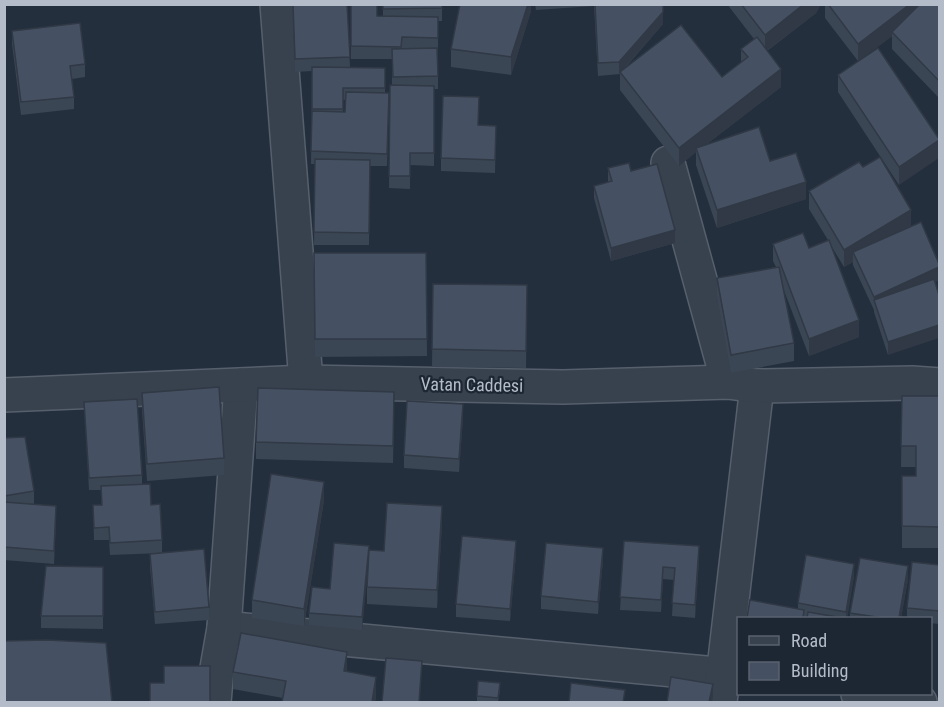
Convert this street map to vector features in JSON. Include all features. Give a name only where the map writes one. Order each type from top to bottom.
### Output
[{"type":"street","points":[[277,4],[306,382]]},
{"type":"street","points":[[224,628],[727,684],[743,384],[668,163]]},
{"type":"street","name":"Vatan Caddesi","points":[[4,394],[306,382],[563,387],[912,383],[939,385]]},
{"type":"street","points":[[214,702],[224,628],[241,385]]},
{"type":"street","points":[[872,695],[920,702]]},
{"type":"building","points":[[293,4],[347,4],[350,57],[295,59]]},
{"type":"building","points":[[351,4],[377,4],[377,16],[438,17],[438,38],[402,37],[401,47],[351,46]]},
{"type":"building","points":[[383,4],[442,4],[442,8],[383,9]]},
{"type":"building","points":[[460,4],[528,4],[511,57],[451,49]]},
{"type":"building","points":[[595,4],[663,4],[663,12],[619,62],[598,63]]},
{"type":"building","points":[[741,4],[804,4],[765,35]]},
{"type":"building","points":[[828,4],[910,4],[858,44]]},
{"type":"building","points":[[920,4],[939,4],[939,81],[892,32]]},
{"type":"building","points":[[80,23],[85,64],[70,66],[74,97],[21,102],[12,31]]},
{"type":"building","points":[[681,25],[722,77],[748,57],[741,49],[757,37],[781,69],[679,148],[620,72]]},
{"type":"building","points":[[437,48],[438,76],[393,77],[392,49]]},
{"type":"building","points":[[878,48],[939,139],[899,167],[838,75]]},
{"type":"building","points":[[312,67],[385,68],[385,88],[343,88],[343,109],[312,109]]},
{"type":"building","points":[[390,85],[434,86],[434,153],[410,153],[410,176],[389,176]]},
{"type":"building","points":[[346,92],[389,93],[387,154],[311,151],[312,111],[345,112]]},
{"type":"building","points":[[443,96],[479,97],[478,125],[496,126],[495,160],[441,158]]},
{"type":"building","points":[[759,127],[770,161],[796,153],[806,182],[717,210],[696,148]]},
{"type":"building","points":[[880,157],[911,210],[844,250],[809,191],[859,162],[863,167]]},
{"type":"building","points":[[315,159],[370,160],[369,233],[314,232]]},
{"type":"building","points":[[629,163],[631,171],[657,164],[675,230],[611,248],[594,186],[612,181],[608,168]]},
{"type":"building","points":[[921,222],[939,267],[874,297],[853,252]]},
{"type":"building","points":[[803,233],[809,248],[829,240],[859,320],[809,339],[773,244]]},
{"type":"building","points":[[314,253],[426,253],[427,339],[315,339]]},
{"type":"building","points":[[779,267],[794,343],[731,355],[717,278]]},
{"type":"building","points":[[934,279],[939,295],[939,325],[888,342],[874,300]]},
{"type":"building","points":[[433,284],[527,285],[526,351],[432,349]]},
{"type":"building","points":[[219,387],[224,458],[147,464],[142,393]]},
{"type":"building","points":[[258,388],[394,392],[393,446],[256,442]]},
{"type":"building","points":[[902,396],[939,396],[939,527],[902,526],[902,476],[916,476],[916,446],[901,446]]},
{"type":"building","points":[[137,399],[142,475],[89,478],[84,402]]},
{"type":"building","points":[[407,401],[463,404],[459,459],[404,455]]},
{"type":"building","points":[[25,437],[34,491],[4,496],[4,438]]},
{"type":"building","points":[[271,474],[324,482],[304,609],[252,600]]},
{"type":"building","points":[[150,484],[151,505],[160,504],[162,540],[110,543],[109,527],[94,528],[93,505],[102,505],[101,486]]},
{"type":"building","points":[[4,502],[56,506],[54,551],[4,547]]},
{"type":"building","points":[[387,503],[442,506],[437,590],[367,587],[369,550],[384,551]]},
{"type":"building","points":[[462,536],[516,541],[510,609],[456,604]]},
{"type":"building","points":[[624,541],[699,546],[695,605],[672,603],[675,568],[663,567],[661,600],[620,597]]},
{"type":"building","points":[[334,543],[369,546],[362,617],[309,613],[312,587],[330,589]]},
{"type":"building","points":[[546,543],[603,548],[598,602],[541,596]]},
{"type":"building","points":[[204,549],[209,607],[155,612],[150,554]]},
{"type":"building","points":[[806,555],[854,564],[846,612],[798,603]]},
{"type":"building","points":[[860,558],[908,566],[899,617],[876,617],[850,613]]},
{"type":"building","points":[[912,562],[939,565],[939,611],[907,608]]},
{"type":"building","points":[[46,566],[103,567],[103,616],[41,616]]},
{"type":"building","points":[[750,600],[804,610],[803,617],[747,617]]},
{"type":"building","points":[[808,612],[837,617],[807,617]]},
{"type":"building","points":[[241,633],[347,652],[344,671],[376,677],[372,702],[282,702],[286,681],[233,672]]},
{"type":"building","points":[[47,640],[106,643],[112,702],[4,702],[4,641]]},
{"type":"building","points":[[386,658],[422,661],[419,702],[382,702]]},
{"type":"building","points":[[164,666],[210,666],[210,702],[150,702],[150,683],[164,683]]},
{"type":"building","points":[[671,677],[713,684],[709,702],[667,702]]},
{"type":"building","points":[[478,681],[500,683],[498,698],[477,696]]},
{"type":"building","points":[[571,683],[625,690],[623,702],[569,702]]}]
